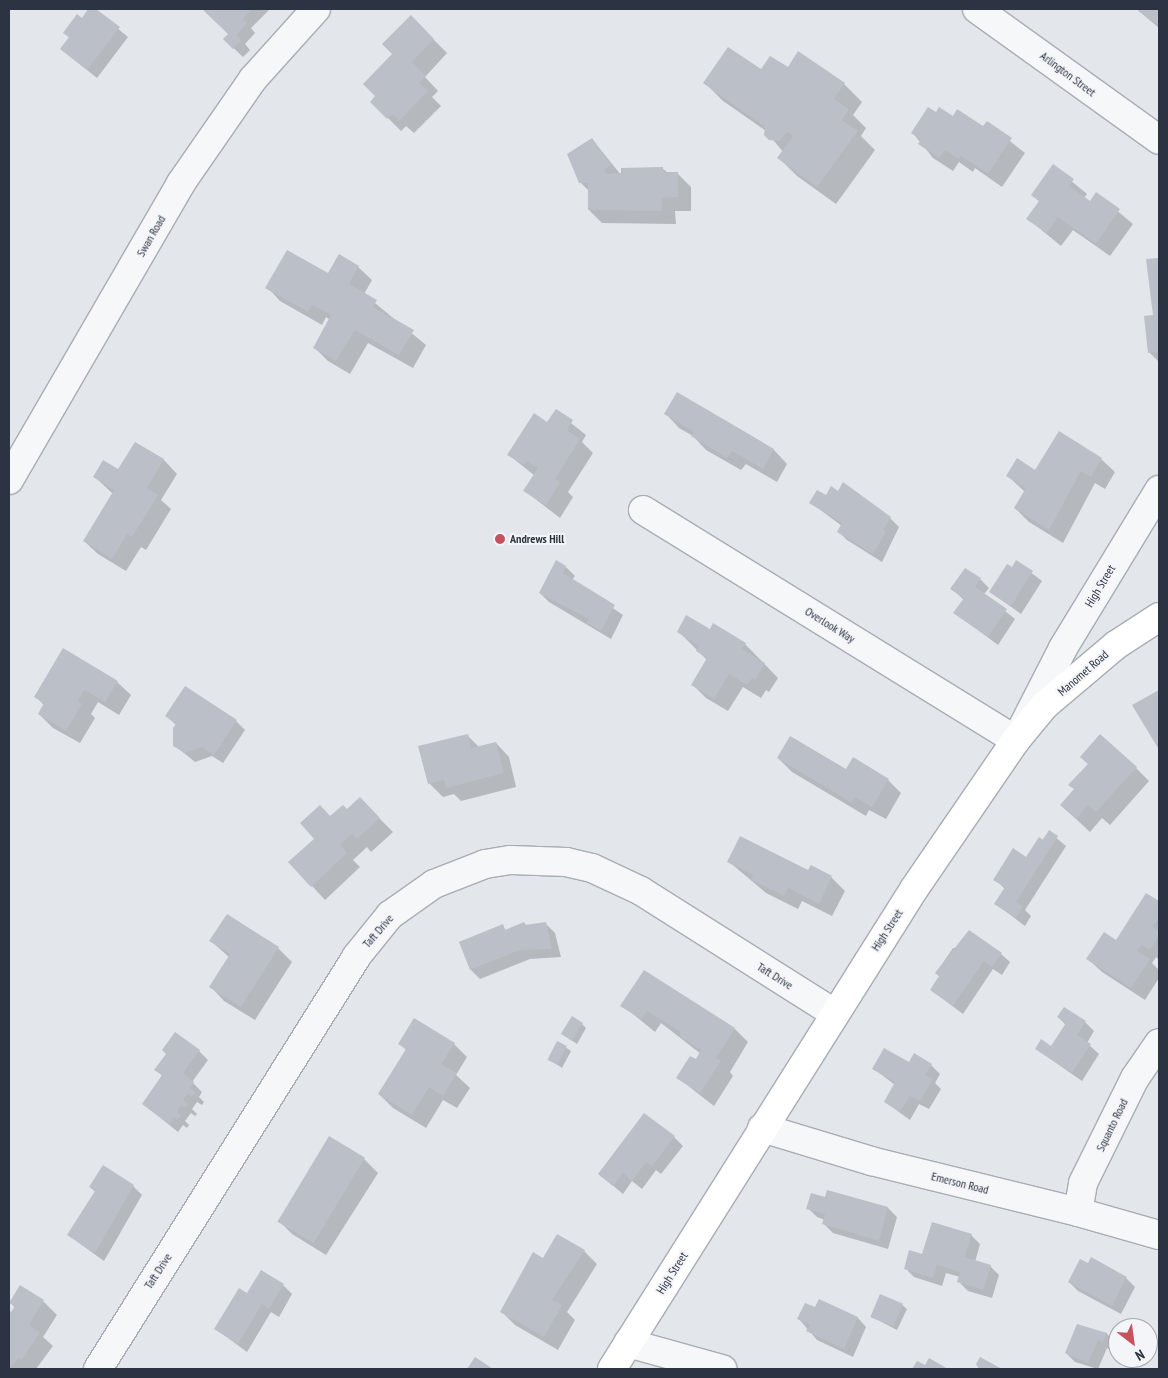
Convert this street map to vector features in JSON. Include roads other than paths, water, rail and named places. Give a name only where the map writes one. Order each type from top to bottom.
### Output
[{"type":"main road","name":"Manomet Road","points":[[1016,740],[1052,699],[1116,645],[1159,617]]},
{"type":"main road","name":"High Street","points":[[612,1369],[834,1013],[914,889],[1016,740]]},
{"type":"street","name":"Swan Road","points":[[9,480],[181,183],[253,79],[316,9]]},
{"type":"street","name":"Arlington Street","points":[[976,9],[1159,140]]},
{"type":"street","name":"High Street","points":[[1016,740],[1063,648],[1159,490]]},
{"type":"street","name":"Overlook Way","points":[[643,510],[1016,740]]},
{"type":"street","name":"Taft Drive","points":[[98,1369],[356,957],[390,915],[434,884],[485,864],[511,860],[566,862],[592,868],[641,890],[834,1013]]},
{"type":"street","name":"Squanto Road","points":[[1078,1212],[1083,1184],[1135,1078],[1159,1043]]},
{"type":"street","name":"Emerson Road","points":[[762,1128],[871,1162],[1078,1212],[1159,1235]]},
{"type":"street","points":[[628,1343],[722,1369]]},
{"type":"place","name":"Andrews Hill","points":[[500,539]]}]
